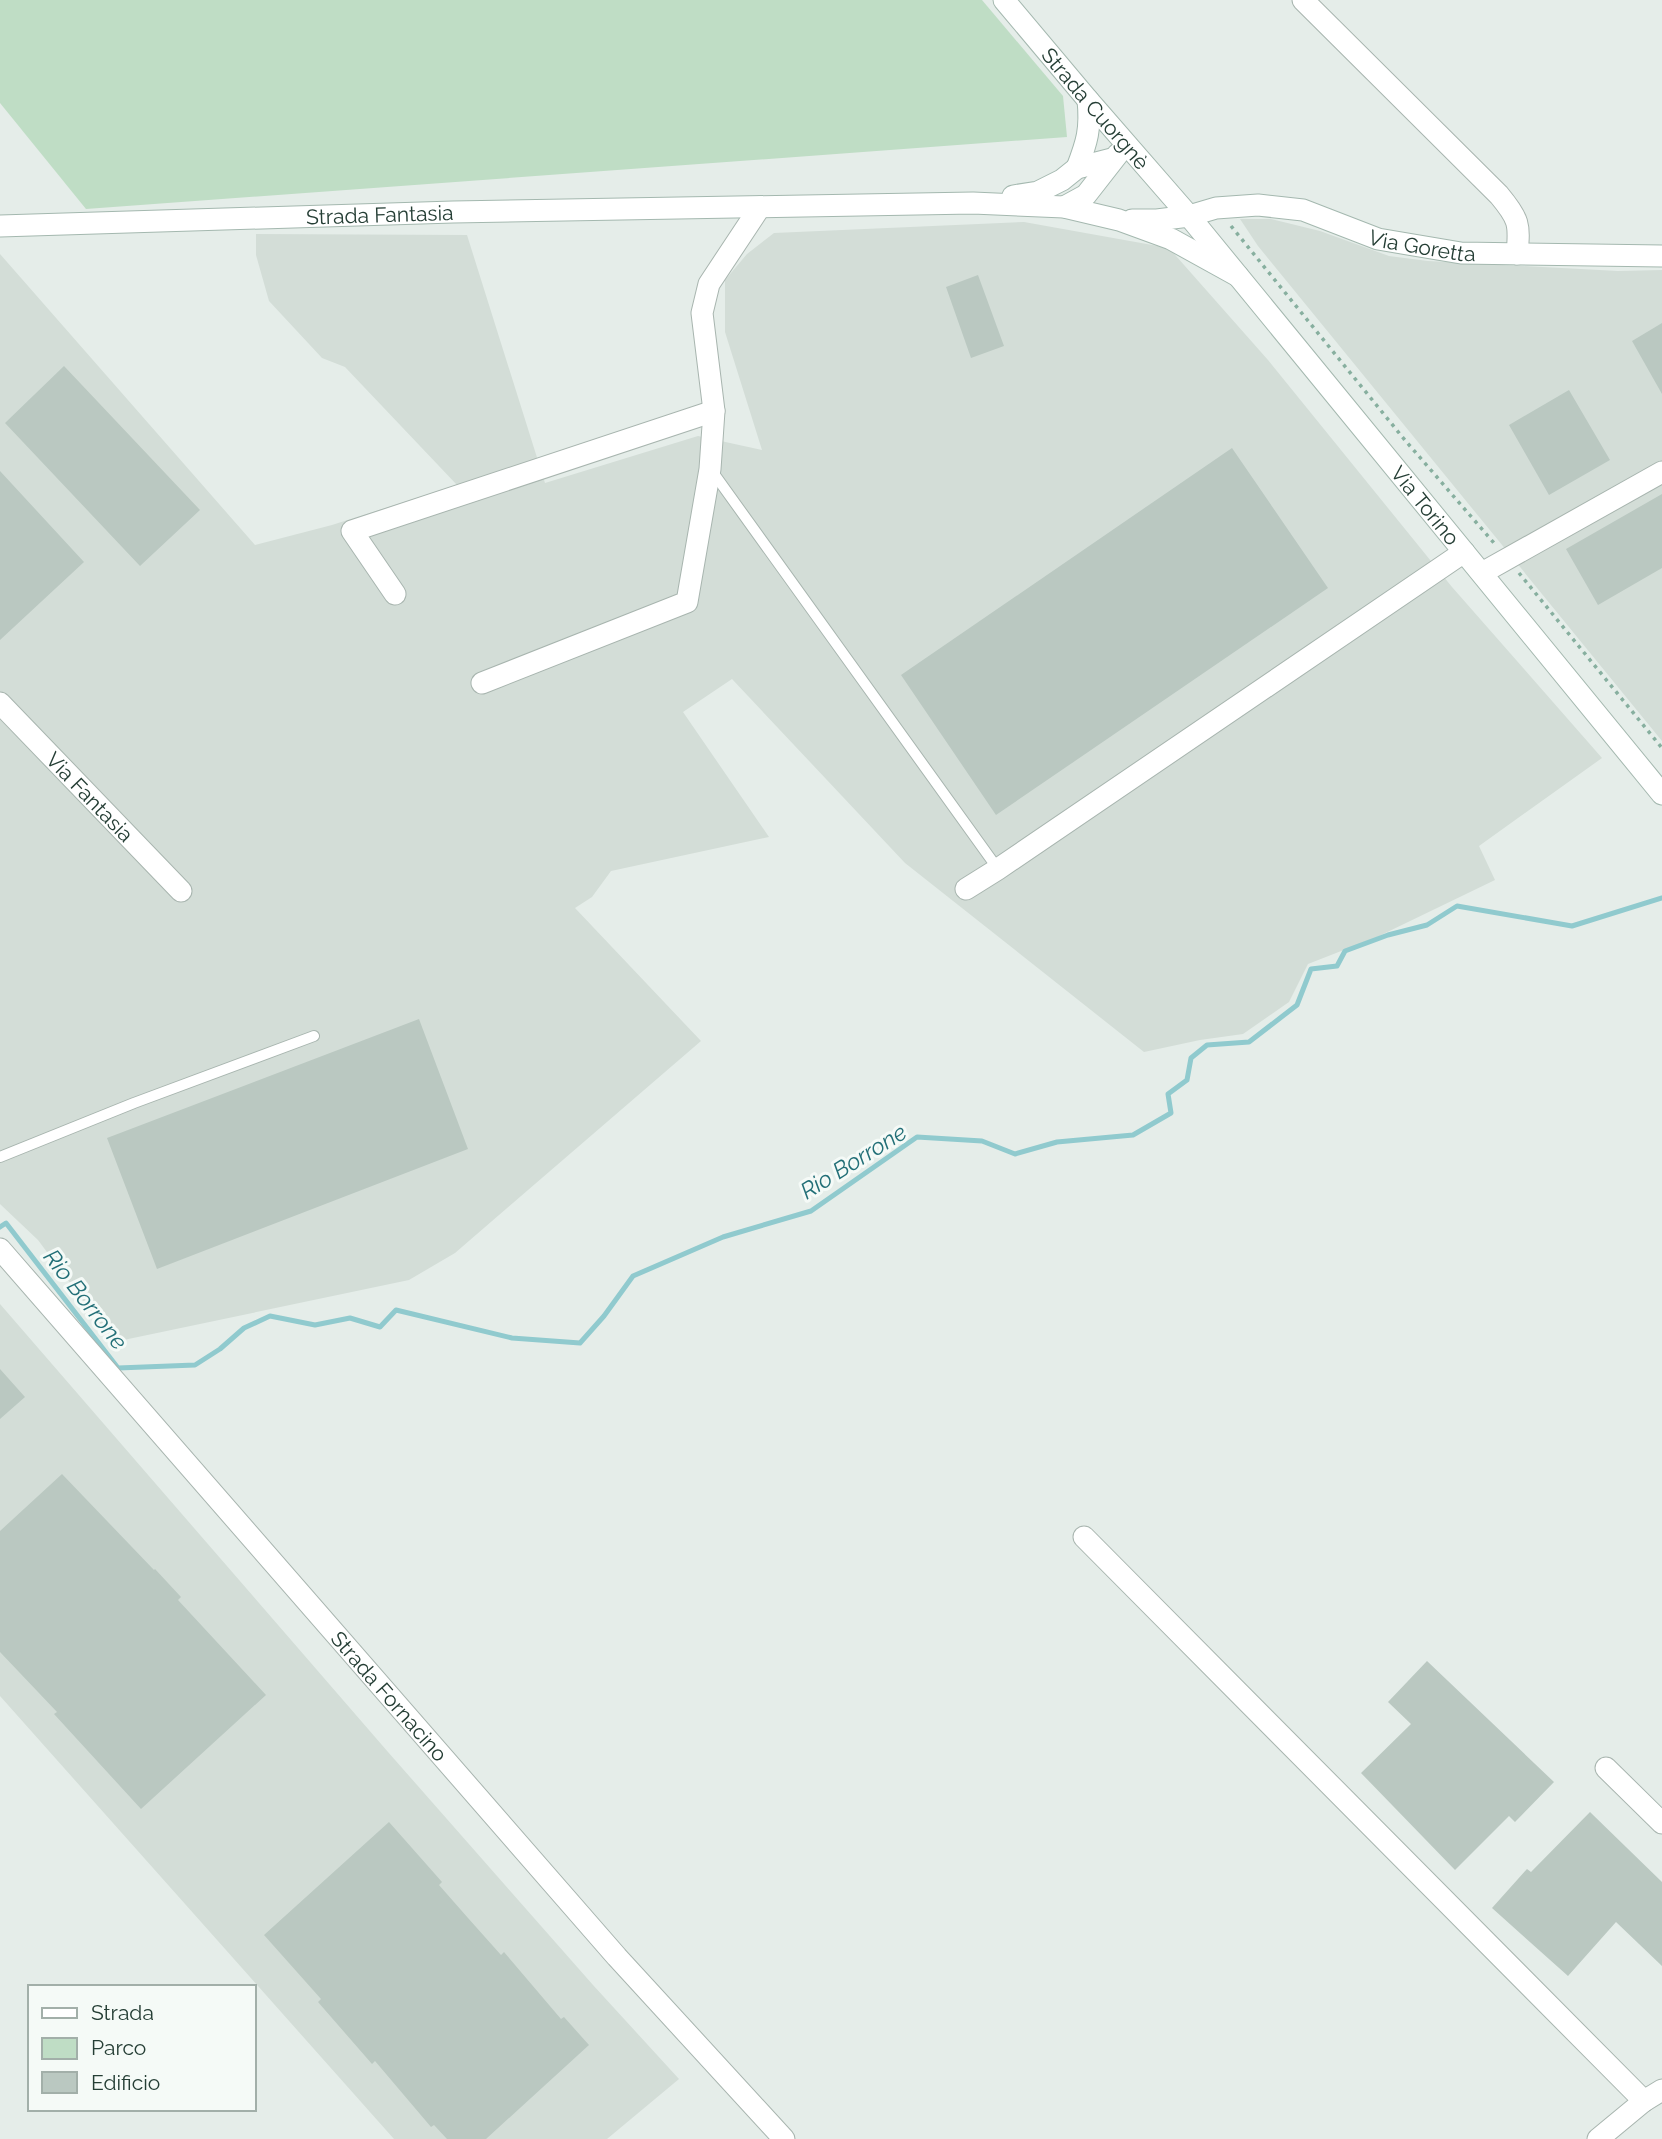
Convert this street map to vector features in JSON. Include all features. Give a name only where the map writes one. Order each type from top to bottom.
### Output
[{"type":"street","name":"Strada Cuorgnè","points":[[1004,0],[1088,100],[1119,152],[1189,216]]},
{"type":"street","points":[[1303,0],[1516,215],[1519,233],[1517,254]]},
{"type":"street","points":[[1077,168],[1089,137],[1088,100]]},
{"type":"street","points":[[1063,207],[1086,195],[1119,152]]},
{"type":"street","name":"Strada Fantasia","points":[[972,203],[1038,191],[1062,180],[1077,168],[1119,152]]},
{"type":"street","name":"Strada Fantasia","points":[[0,226],[453,212],[972,203],[1063,207],[1119,220],[1171,239],[1238,275]]},
{"type":"street","name":"Via Goretta","points":[[1189,216],[1216,208],[1258,205],[1303,210],[1378,239],[1461,253],[1662,256]]},
{"type":"street","points":[[482,684],[687,602],[710,469],[714,411],[702,313],[709,284],[760,206]]},
{"type":"street","name":"Strada Fantasia","points":[[1119,220],[1157,220],[1189,216]]},
{"type":"street","name":"Via Torino","points":[[1189,216],[1662,794]]},
{"type":"street","points":[[396,594],[352,530],[714,411]]},
{"type":"street","points":[[1482,573],[1662,472]]},
{"type":"street","points":[[966,889],[1464,552]]},
{"type":"street","name":"Via Fantasia","points":[[0,703],[181,891]]},
{"type":"street","name":"Strada Fornacino","points":[[0,1249],[492,1816],[784,2139]]},
{"type":"street","points":[[1084,1537],[1653,2096],[1598,2139]]},
{"type":"street","points":[[1606,1768],[1662,1823]]},
{"type":"lane","points":[[710,469],[998,869]]},
{"type":"lane","points":[[0,1157],[134,1103],[314,1036]]},
{"type":"path","points":[[1216,208],[1404,439],[1507,559],[1662,748]]},
{"type":"shaded area","points":[[1240,219],[1271,219],[1320,231],[1389,256],[1428,261],[1618,271],[1662,270],[1662,741],[1258,246]]},
{"type":"shaded area","points":[[1024,222],[1169,248],[1268,360],[1452,587],[1602,758],[1479,846],[1495,880],[1377,937],[1308,964],[1289,1002],[1243,1034],[1144,1052],[905,863],[732,679],[683,712],[769,837],[611,871],[592,897],[575,908],[701,1041],[455,1253],[409,1280],[114,1342],[38,1240],[0,1204],[0,254],[255,545],[332,525],[457,485],[345,367],[322,358],[269,301],[256,255],[256,234],[467,235],[545,483],[698,436],[762,450],[725,332],[725,280],[747,254],[774,233]]},
{"type":"shaded area","points":[[0,1304],[388,1752],[679,2079],[607,2139],[394,2139],[0,1696]]},
{"type":"green space","points":[[0,0],[982,0],[1063,96],[1067,137],[86,209],[0,103]]},
{"type":"building","points":[[978,275],[1004,346],[971,358],[946,287]]},
{"type":"building","points":[[1662,323],[1662,394],[1632,341]]},
{"type":"building","points":[[64,366],[200,510],[140,566],[5,423]]},
{"type":"building","points":[[1569,390],[1610,460],[1549,495],[1509,425]]},
{"type":"building","points":[[1232,448],[1328,588],[996,815],[901,675]]},
{"type":"building","points":[[0,471],[84,562],[0,640]]},
{"type":"building","points":[[1662,494],[1662,568],[1598,605],[1566,549]]},
{"type":"building","points":[[419,1019],[468,1149],[157,1269],[107,1138]]},
{"type":"building","points":[[0,1369],[25,1397],[0,1419]]},
{"type":"building","points":[[62,1474],[181,1597],[178,1600],[266,1695],[141,1809],[54,1714],[57,1712],[0,1652],[0,1531]]},
{"type":"building","points":[[1427,1661],[1554,1782],[1515,1822],[1509,1816],[1455,1870],[1361,1773],[1411,1724],[1388,1702]]},
{"type":"building","points":[[1590,1812],[1662,1882],[1662,1966],[1616,1922],[1568,1976],[1492,1908],[1527,1869],[1531,1872]]},
{"type":"building","points":[[389,1822],[442,1882],[439,1885],[501,1955],[504,1952],[561,2019],[564,2017],[589,2045],[486,2139],[447,2139],[434,2125],[431,2127],[375,2061],[372,2064],[318,2002],[321,1999],[264,1935]]},
{"type":"waterway","name":"Rio Borrone","points":[[0,1227],[6,1223],[118,1368],[195,1365],[220,1349],[244,1328],[270,1316],[315,1325],[350,1318],[380,1327],[396,1310],[512,1338],[580,1343],[633,1276],[723,1237],[811,1211],[917,1137],[982,1141],[1015,1154],[1057,1142],[1133,1135],[1171,1113],[1168,1094],[1187,1080],[1191,1058],[1207,1045],[1249,1042],[1297,1005],[1311,969],[1337,966],[1345,951],[1388,935],[1427,925],[1457,906],[1572,926],[1662,898]]}]
